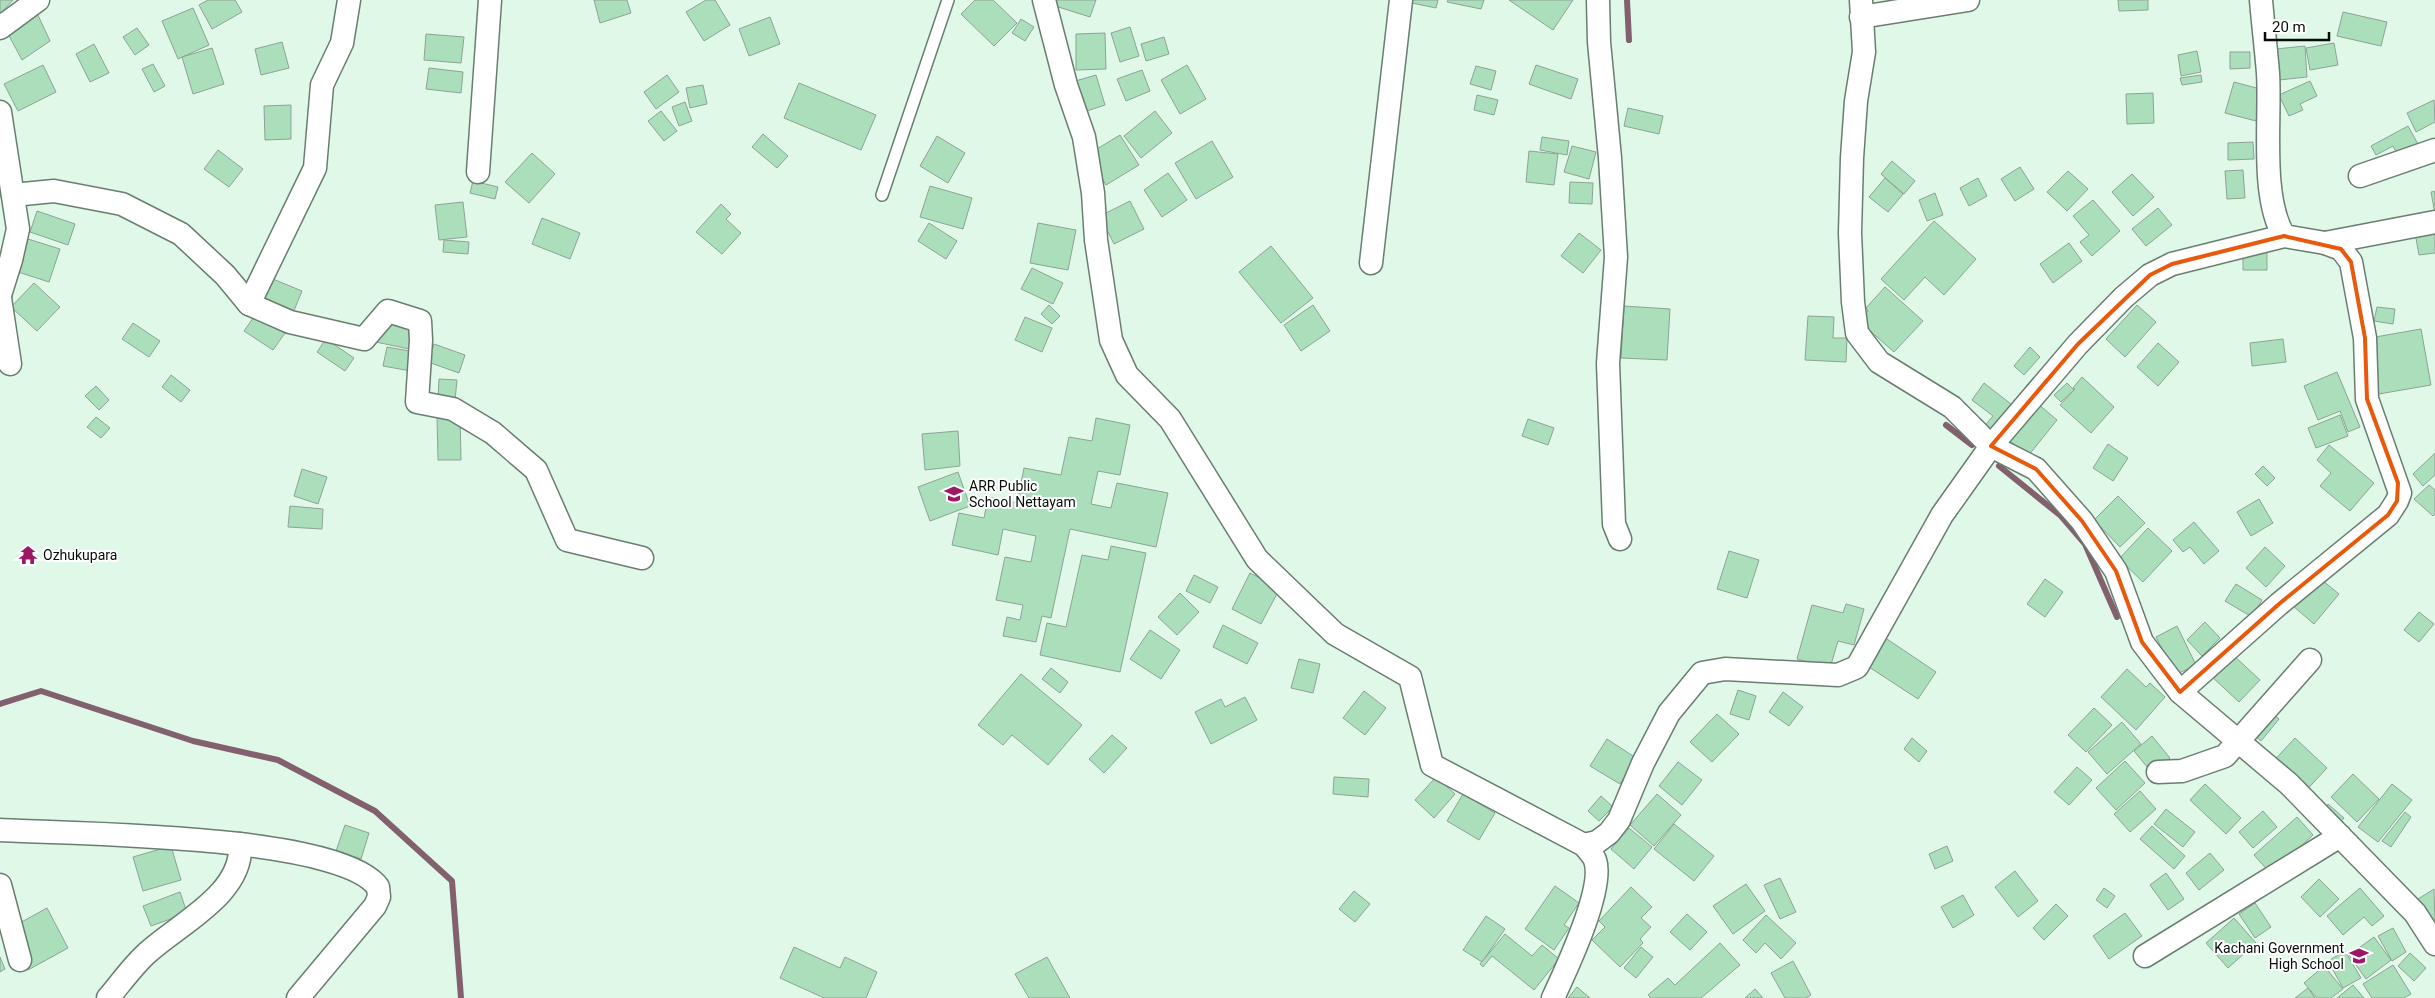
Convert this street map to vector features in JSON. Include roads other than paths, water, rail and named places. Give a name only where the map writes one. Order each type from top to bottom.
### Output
[{"type":"street","points":[[0,28],[38,0]]},
{"type":"street","points":[[249,304],[314,168],[322,85],[342,43],[349,0]]},
{"type":"street","points":[[478,172],[490,0]]},
{"type":"street","points":[[1044,0],[1066,85],[1084,137],[1093,193],[1098,257],[1111,340],[1126,375],[1170,419],[1257,558],[1335,634],[1410,677],[1432,765],[1584,845],[1595,860],[1597,885],[1574,952],[1553,998]]},
{"type":"street","points":[[1372,263],[1401,0]]},
{"type":"street","points":[[1598,0],[1599,42],[1610,158],[1616,257],[1608,363],[1614,524],[1620,539]]},
{"type":"street","points":[[1968,0],[1861,9],[1864,52],[1856,101],[1850,233],[1853,302],[1857,332],[1879,362],[1952,407],[1991,446],[2036,469],[2082,521],[2116,571],[2142,642],[2180,692],[2289,784],[2415,913],[2435,944]]},
{"type":"street","points":[[2261,0],[2268,74],[2269,162],[2276,223],[2284,236]]},
{"type":"street","points":[[0,112],[18,229],[0,297],[10,364]]},
{"type":"street","points":[[2360,176],[2435,150]]},
{"type":"street","points":[[13,195],[54,191],[122,204],[181,234],[225,275],[249,304],[290,322],[364,340],[388,311],[420,321],[421,340],[417,402],[452,409],[493,433],[536,470],[568,540],[642,558]]},
{"type":"street","points":[[2325,243],[2435,222]]},
{"type":"street","points":[[1584,845],[1596,842],[1609,833],[1619,820],[1643,763],[1669,713],[1702,673],[1725,669],[1838,675],[1846,674],[1857,667],[1942,515],[1991,446],[2078,344],[2124,297],[2150,275],[2172,264],[2284,236],[2325,243],[2341,249],[2351,262],[2365,338],[2367,399],[2400,493],[2397,502],[2388,515],[2279,604],[2180,692]]},
{"type":"street","points":[[2158,772],[2182,771],[2219,760],[2310,660]]},
{"type":"street","points":[[0,830],[226,841],[311,854],[365,875],[378,887],[379,897],[375,906],[298,998]]},
{"type":"street","points":[[2145,956],[2340,836]]},
{"type":"street","points":[[108,998],[146,954],[205,907],[229,882],[237,870],[241,858],[240,844]]},
{"type":"street","points":[[0,885],[20,960]]},
{"type":"lane","points":[[882,195],[948,0]]},
{"type":"waterway","points":[[1627,0],[1629,40]]},
{"type":"waterway","points":[[1946,425],[1972,445]]},
{"type":"waterway","points":[[1999,466],[2061,516],[2085,544],[2117,617]]},
{"type":"waterway","points":[[0,704],[41,691],[193,741],[278,760],[375,811],[452,881],[461,998]]},
{"type":"place","name":"ARR Public School Nettayam","points":[[954,494]]},
{"type":"place","name":"Ozhukupara","points":[[28,555]]},
{"type":"place","name":"Kachani Government High School","points":[[2359,956]]}]
